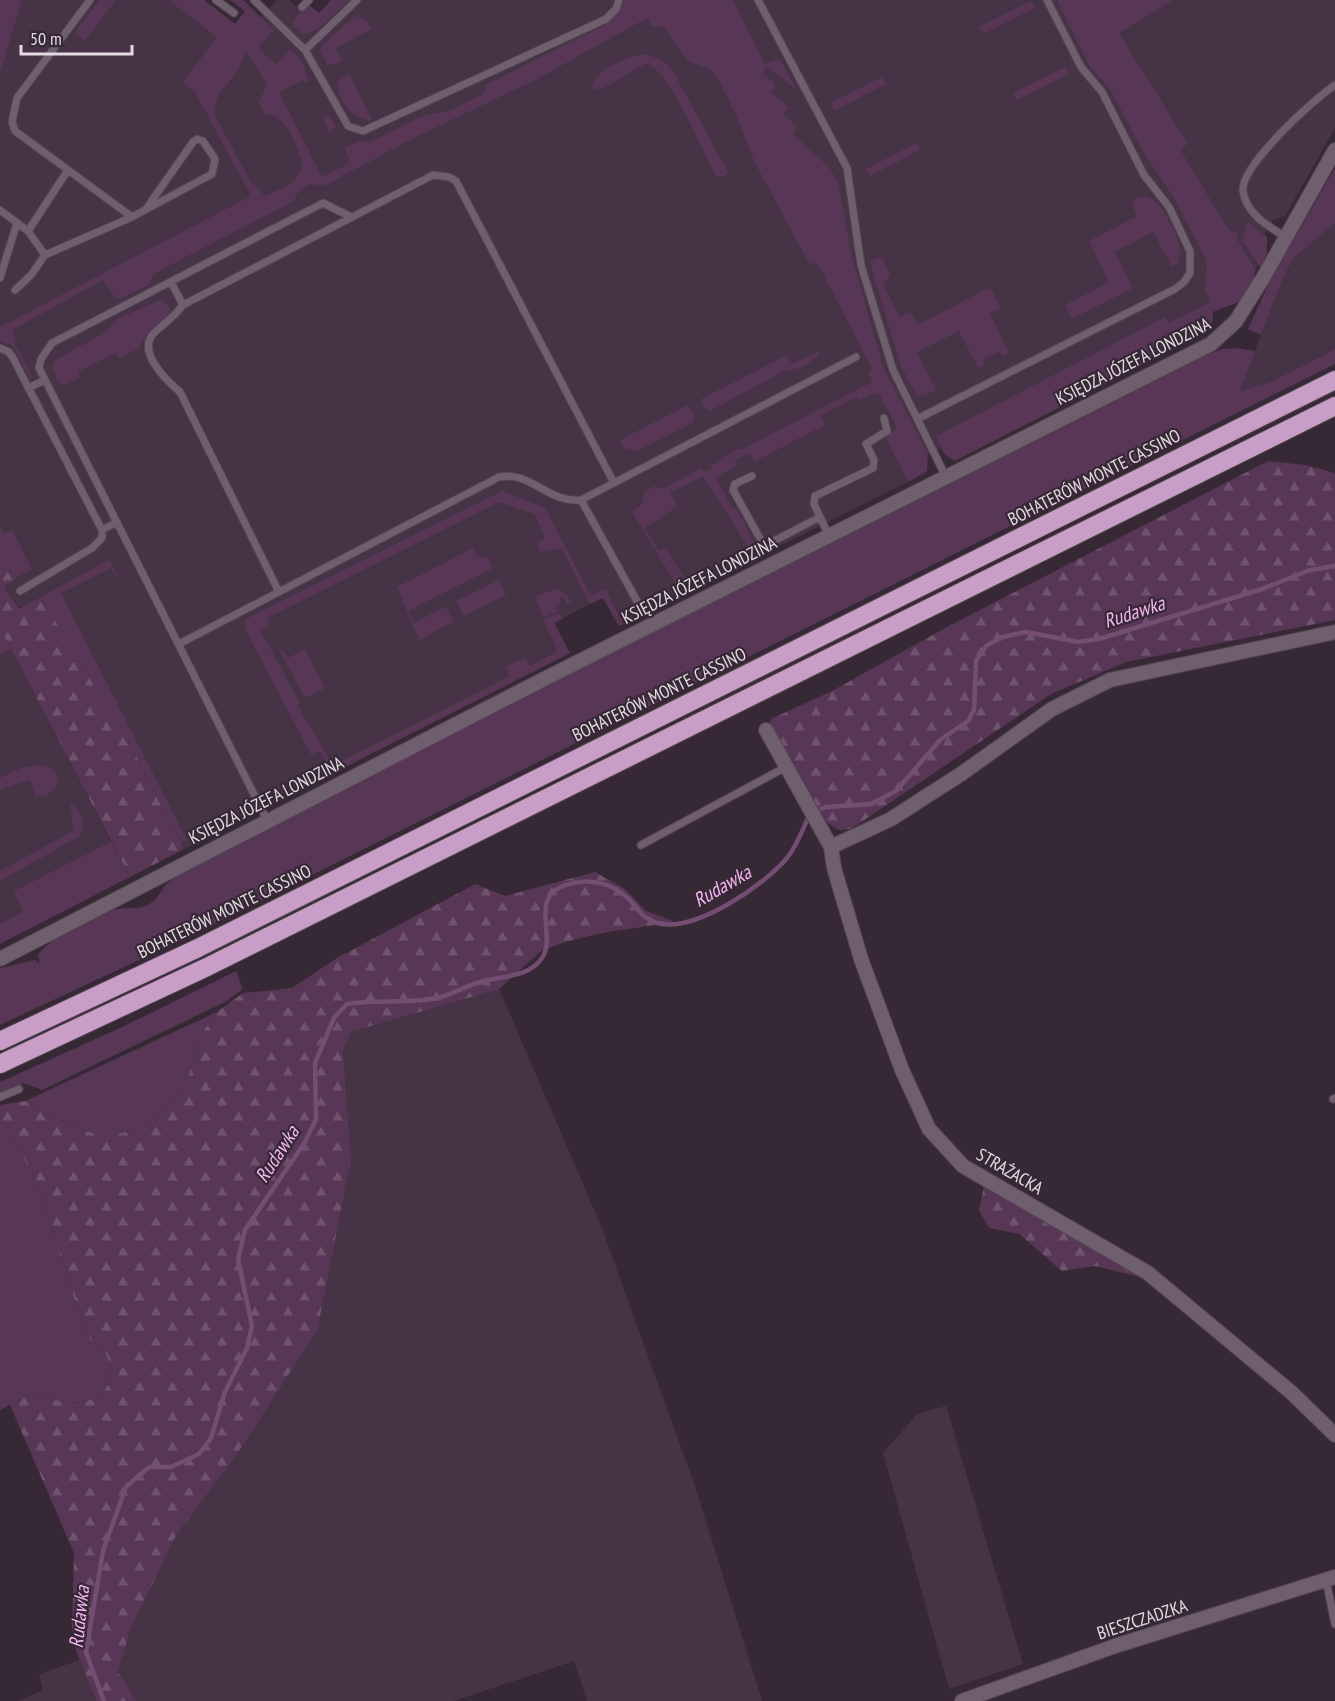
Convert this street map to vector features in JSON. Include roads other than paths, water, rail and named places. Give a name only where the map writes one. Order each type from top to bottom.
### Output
[{"type":"highway","name":"BOHATERÓW MONTE CASSINO","points":[[0,1041],[208,942],[1335,380]]},
{"type":"highway","points":[[0,1064],[207,967],[1335,405]]},
{"type":"street","name":"KSIĘDZA JÓZEFA LONDZINA","points":[[0,959],[828,534],[1211,344],[1236,321],[1335,150]]},
{"type":"street","points":[[831,847],[891,819],[961,774],[1052,709],[1110,680],[1335,632]]},
{"type":"street","name":"STRAŻACKA","points":[[766,730],[831,847],[834,868],[861,959],[902,1070],[929,1129],[963,1166],[1148,1273],[1292,1393],[1335,1436]]},
{"type":"street","name":"BIESZCZADZKA","points":[[962,1701],[1115,1646],[1330,1578]]},
{"type":"lane","points":[[90,0],[17,98],[12,122],[15,131],[132,217]]},
{"type":"lane","points":[[216,0],[234,13]]},
{"type":"lane","points":[[254,0],[304,50],[348,126],[357,130],[369,130],[606,19],[616,9],[619,0]]},
{"type":"lane","points":[[302,7],[309,0]]},
{"type":"lane","points":[[304,50],[357,0]]},
{"type":"lane","points":[[758,0],[847,168],[861,265],[893,370],[945,475]]},
{"type":"lane","points":[[917,419],[1175,289],[1190,273],[1190,251],[1169,207],[1144,175],[1102,92],[1081,67],[1047,0]]},
{"type":"lane","points":[[1286,237],[1255,214],[1244,195],[1245,182],[1268,148],[1313,102],[1335,85]]},
{"type":"lane","points":[[15,290],[31,275],[45,255],[132,217],[212,174],[215,159],[203,141],[197,139],[193,142],[146,209]]},
{"type":"lane","points":[[28,231],[68,170]]},
{"type":"lane","points":[[279,592],[180,392],[163,378],[149,350],[150,341],[155,331],[183,305],[433,174],[456,181],[614,483]]},
{"type":"lane","points":[[267,820],[39,368],[41,359],[52,343],[323,203],[351,217]]},
{"type":"lane","points":[[0,210],[28,231],[45,255]]},
{"type":"lane","points":[[0,278],[17,223]]},
{"type":"lane","points":[[171,282],[183,305]]},
{"type":"lane","points":[[0,348],[9,352],[102,530],[102,538],[92,548],[20,591]]},
{"type":"lane","points":[[179,644],[499,477],[520,477],[567,501],[581,500],[856,357]]},
{"type":"lane","points":[[28,388],[45,380]]},
{"type":"lane","points":[[828,534],[814,504],[815,496],[873,468],[874,460],[866,444],[888,429],[884,418]]},
{"type":"lane","points":[[752,476],[735,484],[733,490],[762,542],[770,543],[820,517]]},
{"type":"lane","points":[[581,500],[637,601]]},
{"type":"lane","points":[[102,530],[117,522]]},
{"type":"lane","points":[[641,845],[788,766]]},
{"type":"lane","points":[[0,1097],[19,1089]]},
{"type":"lane","points":[[1330,1578],[1335,1624]]},
{"type":"waterway","name":"Rudawka","points":[[818,810],[826,807],[871,804],[896,791],[940,740],[968,721],[974,710],[976,661],[986,646],[1002,637],[1026,632],[1078,642],[1099,639],[1262,589],[1310,570],[1335,566]]},
{"type":"waterway","name":"Rudawka","points":[[104,1701],[86,1652],[103,1551],[126,1487],[149,1467],[171,1467],[199,1454],[211,1438],[225,1392],[247,1348],[252,1326],[238,1259],[245,1230],[305,1142],[316,1119],[315,1063],[334,1018],[347,1004],[437,998],[474,984],[530,969],[542,958],[546,950],[545,911],[547,902],[551,894],[568,884],[596,882],[614,888],[630,900],[645,917],[657,923],[673,924],[709,914],[745,894],[776,869],[794,848],[810,814]]}]
